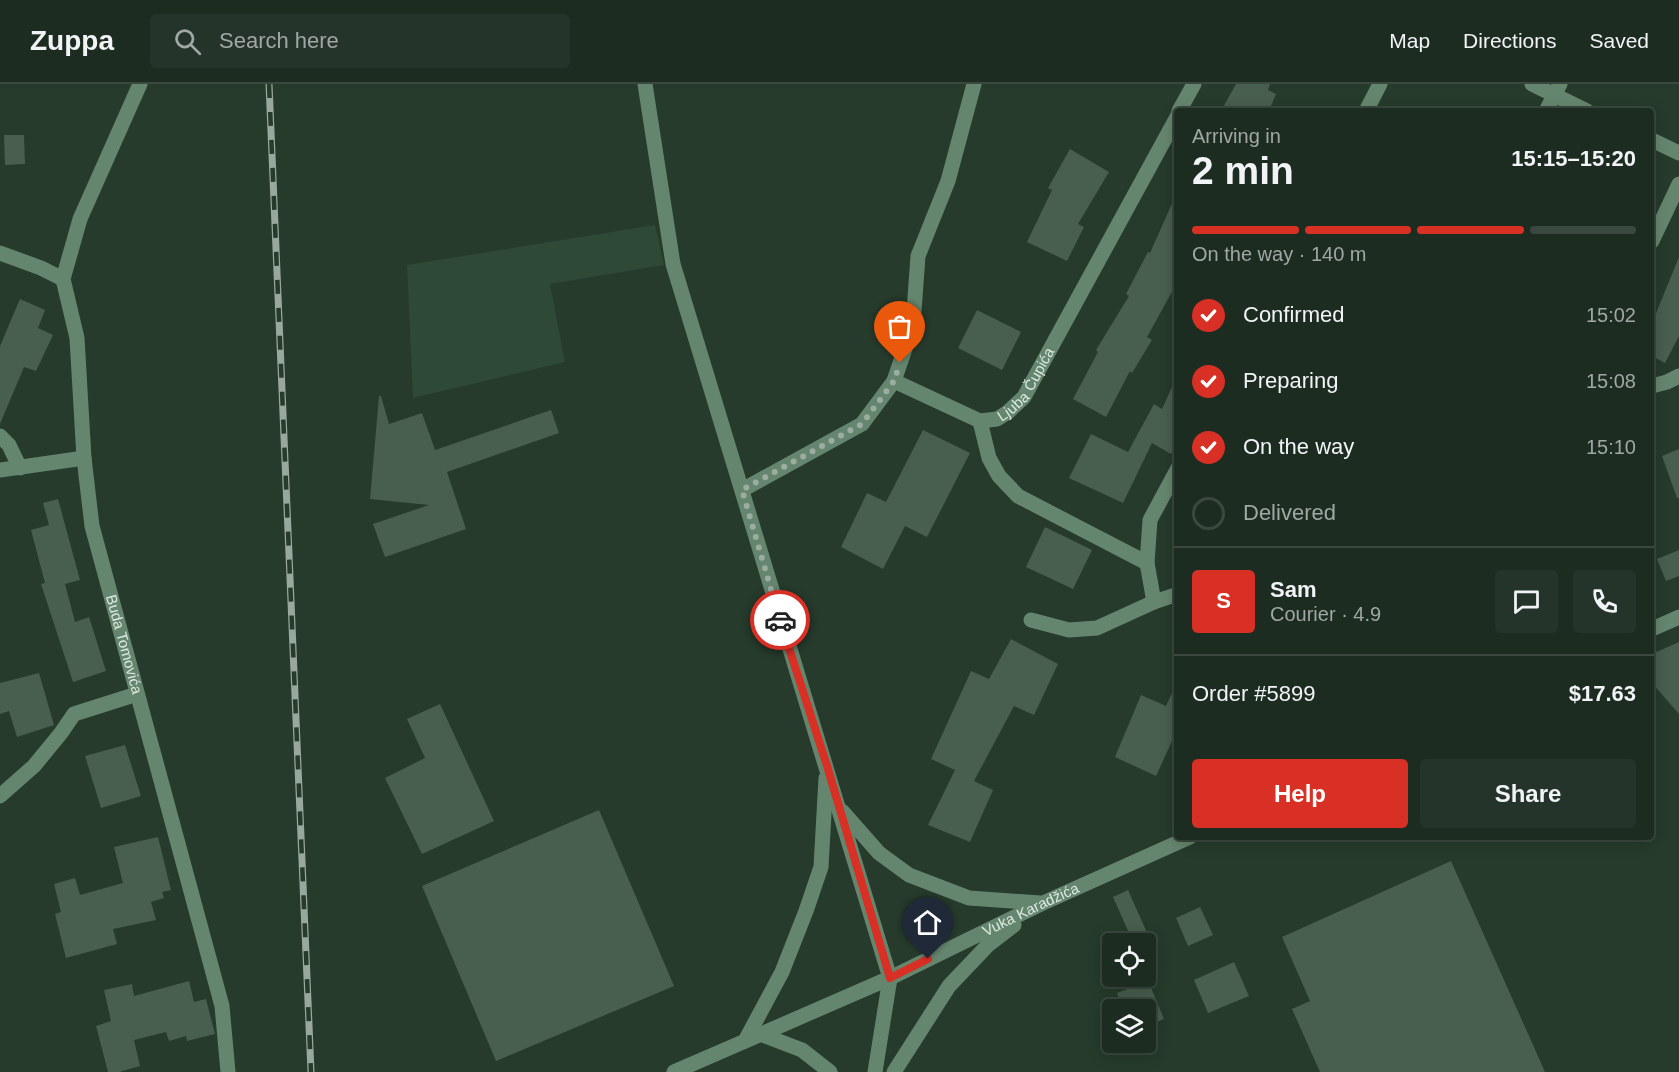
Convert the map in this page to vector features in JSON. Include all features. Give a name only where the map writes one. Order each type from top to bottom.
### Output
[{"type":"street","points":[[0,253],[63,279],[80,219],[140,84]]},
{"type":"street","points":[[645,84],[673,264],[890,978],[875,1072]]},
{"type":"street","points":[[742,490],[862,424],[894,381],[913,325],[918,256],[948,181],[974,84]]},
{"type":"street","name":"Ljuba Čupića","points":[[1181,108],[1194,84]]},
{"type":"street","points":[[1368,108],[1380,84]]},
{"type":"street","points":[[1532,84],[1557,90],[1583,108]]},
{"type":"street","points":[[1548,108],[1557,90]]},
{"type":"street","name":"Ljuba Čupića","points":[[894,381],[980,421],[997,419],[1024,398],[1174,120]]},
{"type":"street","points":[[1654,141],[1679,153]]},
{"type":"street","points":[[1654,237],[1679,184]]},
{"type":"street","name":"Buda Tomovića","points":[[63,279],[77,338],[84,458],[92,526],[222,1006],[228,1072]]},
{"type":"street","points":[[1654,385],[1679,376]]},
{"type":"street","points":[[980,421],[989,458],[999,477],[1018,496],[1147,563]]},
{"type":"street","points":[[0,436],[9,445],[20,468]]},
{"type":"street","points":[[0,470],[84,458]]},
{"type":"street","points":[[1154,602],[1147,563],[1150,520],[1174,475]]},
{"type":"street","points":[[1031,620],[1069,630],[1097,628],[1174,595]]},
{"type":"street","points":[[1654,628],[1679,616]]},
{"type":"street","points":[[0,796],[34,766],[61,734],[74,714],[137,694]]},
{"type":"street","points":[[745,1041],[782,972],[821,867],[827,766]]},
{"type":"street","points":[[840,808],[879,853],[909,876],[969,898],[1043,903]]},
{"type":"street","name":"Vuka Karadžića","points":[[674,1072],[890,978],[1043,903],[1183,840]]},
{"type":"street","points":[[894,1072],[949,986],[987,945],[1043,903]]},
{"type":"street","points":[[760,1034],[802,1050],[830,1072]]},
{"type":"shaded area","points":[[655,225],[664,265],[550,284],[565,362],[413,398],[407,265]]},
{"type":"building","points":[[1236,84],[1270,84],[1268,90],[1276,94],[1270,108],[1223,108]]},
{"type":"building","points":[[4,135],[24,135],[25,164],[5,165]]},
{"type":"building","points":[[1070,149],[1109,172],[1078,224],[1084,227],[1067,261],[1027,242],[1052,190],[1048,188]]},
{"type":"building","points":[[1174,199],[1174,288],[1147,337],[1152,340],[1132,373],[1130,371],[1106,417],[1073,399],[1098,352],[1096,350],[1129,296],[1126,294],[1148,252],[1150,253]]},
{"type":"building","points":[[1679,257],[1679,336],[1665,363],[1654,357],[1654,318]]},
{"type":"building","points":[[20,299],[45,310],[38,328],[53,335],[36,371],[24,367],[0,424],[0,346]]},
{"type":"building","points":[[977,310],[1021,332],[1002,370],[958,348]]},
{"type":"building","points":[[1174,383],[1174,448],[1171,454],[1152,443],[1123,503],[1069,478],[1091,434],[1128,452],[1154,404],[1162,409]]},
{"type":"building","points":[[379,396],[381,396],[389,424],[422,413],[435,450],[551,410],[559,433],[447,472],[466,529],[385,557],[373,524],[429,505],[370,499]]},
{"type":"building","points":[[923,430],[970,453],[927,537],[905,526],[883,569],[841,547],[867,493],[886,502]]},
{"type":"building","points":[[1679,449],[1679,498],[1677,498],[1662,456]]},
{"type":"building","points":[[58,499],[80,580],[65,584],[75,622],[89,617],[106,671],[73,682],[41,584],[45,583],[31,530],[49,525],[43,503]]},
{"type":"building","points":[[1045,527],[1092,550],[1073,589],[1026,567]]},
{"type":"building","points":[[1679,550],[1679,576],[1666,581],[1657,559]]},
{"type":"building","points":[[1011,639],[1058,664],[1034,715],[1014,706],[974,781],[993,790],[970,842],[928,825],[955,770],[931,759],[971,671],[989,679]]},
{"type":"building","points":[[1679,642],[1679,714],[1654,685],[1654,653]]},
{"type":"building","points":[[39,673],[54,725],[17,737],[9,711],[0,714],[0,683]]},
{"type":"building","points":[[1174,689],[1174,737],[1156,776],[1115,757],[1141,695],[1166,706]]},
{"type":"building","points":[[440,704],[494,821],[422,854],[385,778],[425,758],[407,719]]},
{"type":"building","points":[[125,745],[141,796],[101,808],[85,756]]},
{"type":"building","points":[[599,810],[674,986],[496,1061],[422,886]]},
{"type":"building","points":[[158,837],[171,890],[162,892],[164,898],[151,902],[156,920],[113,929],[117,944],[66,958],[55,914],[61,912],[54,884],[75,878],[80,895],[123,883],[114,847]]},
{"type":"building","points":[[1451,861],[1545,1072],[1320,1072],[1292,1009],[1310,1001],[1282,937]]},
{"type":"building","points":[[1128,890],[1147,933],[1129,933],[1113,897]]},
{"type":"building","points":[[1200,907],[1213,935],[1188,946],[1176,918]]},
{"type":"building","points":[[1234,962],[1249,996],[1208,1013],[1194,980]]},
{"type":"building","points":[[189,981],[194,1002],[206,999],[215,1034],[187,1041],[186,1036],[169,1041],[166,1032],[134,1040],[140,1066],[119,1072],[108,1072],[96,1026],[111,1021],[104,990],[132,984],[134,996]]},
{"type":"building","points":[[1133,987],[1151,987],[1156,999],[1119,999],[1117,993]]},
{"type":"building","points":[[1156,1000],[1164,1019],[1156,1022]]},
{"type":"railway","points":[[269,84],[311,1072]]},
{"type":"way so far","points":[[780,620],[742,490],[862,424],[894,381],[900,363]]},
{"type":"route","points":[[780,620],[827,766],[890,978],[928,959]]}]
